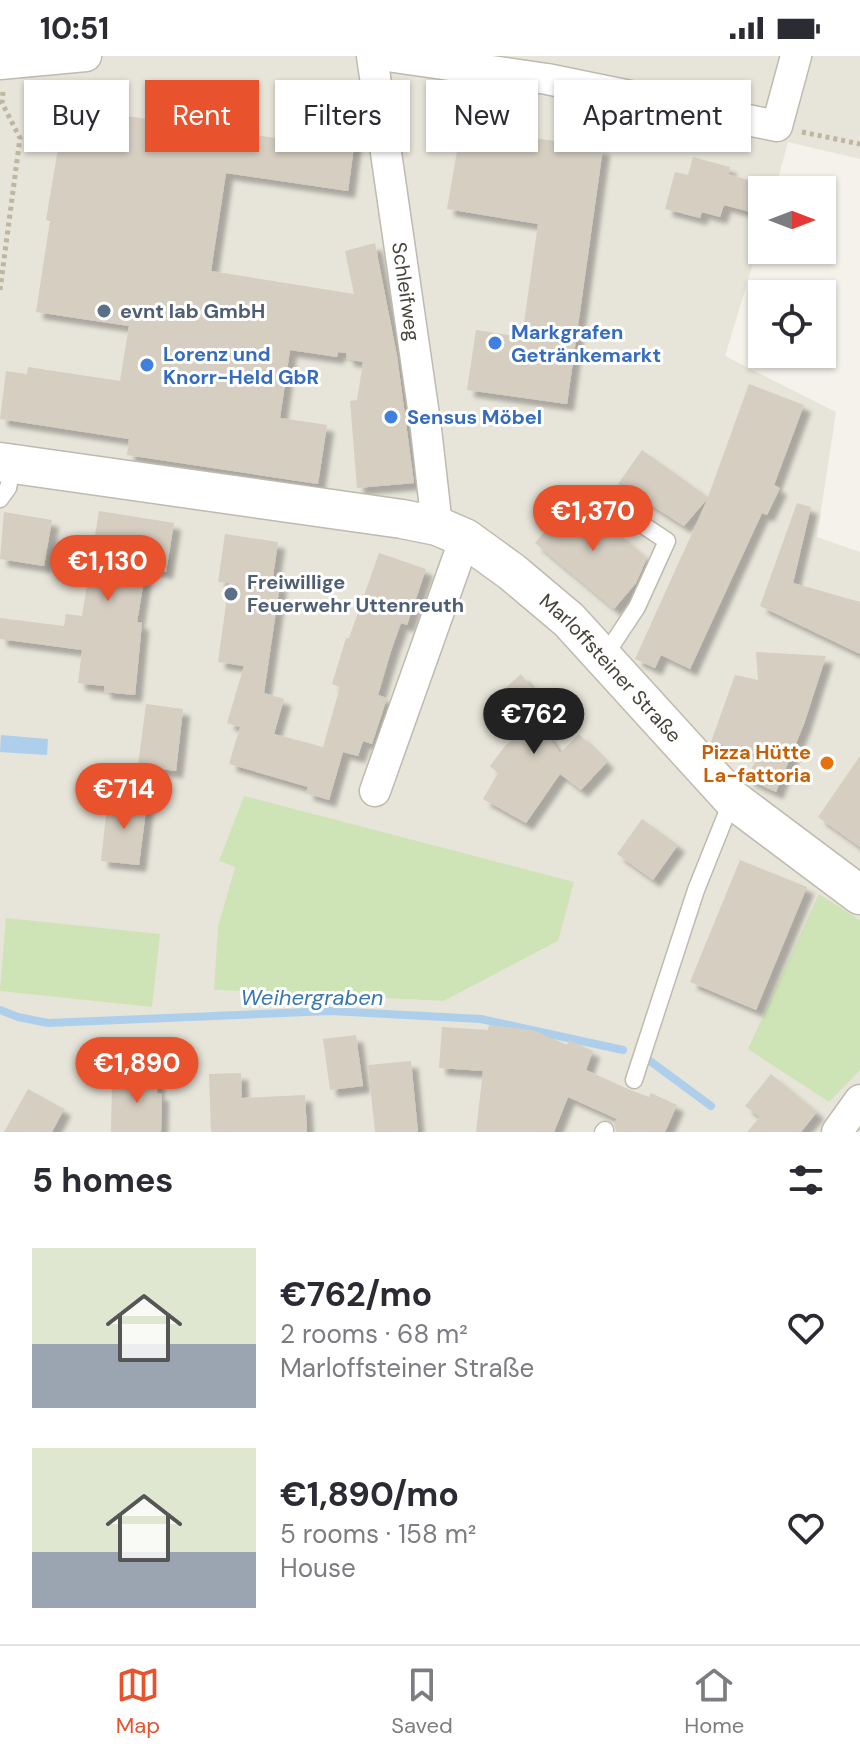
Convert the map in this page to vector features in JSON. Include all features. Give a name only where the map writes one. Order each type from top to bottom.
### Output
[{"type":"street","points":[[2,64],[86,56]]},
{"type":"street","name":"Schleifweg","points":[[372,56],[426,429],[451,532]]},
{"type":"street","points":[[387,56],[547,79],[777,126],[796,56]]},
{"type":"street","name":"Marloffsteiner Straße","points":[[6,462],[451,532],[512,572],[569,620],[732,799],[860,895]]},
{"type":"street","points":[[375,791],[451,532]]},
{"type":"street","points":[[837,1132],[860,1100]]},
{"type":"lane","points":[[0,499],[8,488],[6,462]]},
{"type":"lane","points":[[598,495],[667,541],[637,607],[603,658]]},
{"type":"lane","points":[[634,1080],[696,890],[732,799]]},
{"type":"path","points":[[0,290],[20,138],[2,103],[2,64]]},
{"type":"path","points":[[777,126],[860,144]]},
{"type":"shaded area","points":[[0,56],[860,56],[860,159],[788,142],[779,176],[748,176],[748,264],[753,264],[725,356],[836,412],[817,537],[860,552],[860,1132],[0,1132]],"holes":[[[219,861],[558,941],[444,1001],[215,990],[218,926],[235,867]]]},
{"type":"green space","points":[[244,796],[574,882],[558,941],[444,1001],[214,990],[218,926],[235,867],[219,861]]},
{"type":"green space","points":[[819,894],[860,920],[860,1070],[829,1102],[748,1049]]},
{"type":"green space","points":[[6,918],[160,934],[152,1007],[0,991]]},
{"type":"water","points":[[1,735],[48,739],[47,755],[0,752]]},
{"type":"building","points":[[129,116],[145,119],[145,152],[259,152],[259,136],[275,138],[275,152],[353,152],[348,191],[226,173],[211,271],[354,294],[345,251],[375,243],[397,356],[414,483],[357,488],[350,401],[357,400],[363,362],[347,359],[346,353],[338,352],[337,357],[290,350],[280,418],[327,425],[318,484],[127,455],[129,439],[0,419],[6,371],[27,374],[28,367],[120,381],[129,326],[36,312],[57,152],[129,152]]},
{"type":"building","points":[[538,139],[554,141],[554,152],[602,152],[567,404],[467,390],[476,330],[522,337],[538,224],[447,209],[457,152],[538,152]]},
{"type":"building","points":[[693,157],[730,167],[728,174],[748,180],[748,211],[724,205],[720,217],[702,212],[700,218],[665,209],[675,172],[688,175]]},
{"type":"building","points":[[749,384],[804,405],[774,485],[780,488],[767,515],[762,513],[690,669],[661,655],[655,668],[635,659],[708,498],[684,526],[618,484],[642,450],[708,497]]},
{"type":"building","points":[[574,497],[647,558],[636,583],[614,609],[535,543]]},
{"type":"building","points":[[797,503],[811,507],[793,583],[860,602],[860,654],[760,606]]},
{"type":"building","points":[[99,511],[174,523],[166,572],[146,568],[137,622],[142,623],[135,695],[104,692],[104,686],[78,683],[82,650],[0,639],[0,618],[64,626],[66,614],[82,616]]},
{"type":"building","points":[[4,512],[52,520],[44,566],[0,559]]},
{"type":"building","points":[[225,534],[278,542],[272,583],[280,584],[264,693],[284,699],[274,734],[323,747],[340,687],[332,684],[379,553],[426,569],[407,625],[401,623],[391,651],[378,695],[387,698],[372,744],[363,741],[358,756],[343,752],[329,800],[306,793],[308,787],[229,764],[240,727],[227,723],[244,666],[218,662],[229,583],[218,582]]},
{"type":"building","points":[[756,652],[826,656],[804,724],[776,792],[747,779],[758,755],[711,742],[735,675],[758,680]]},
{"type":"building","points":[[521,674],[544,703],[532,712],[560,753],[579,734],[607,762],[581,790],[560,774],[526,823],[483,799],[498,773],[490,766],[518,735],[489,703]]},
{"type":"building","points":[[146,704],[183,709],[176,771],[138,766]]},
{"type":"building","points":[[860,756],[860,847],[818,817]]},
{"type":"building","points":[[108,797],[147,802],[139,865],[101,861]]},
{"type":"building","points":[[642,819],[678,845],[653,880],[617,854]]},
{"type":"building","points":[[740,860],[807,887],[756,1010],[690,982]]},
{"type":"building","points":[[489,1025],[533,1030],[567,1045],[569,1040],[593,1051],[586,1070],[630,1090],[649,1097],[651,1093],[677,1105],[665,1132],[616,1132],[614,1124],[617,1119],[568,1097],[554,1132],[476,1132],[483,1071],[439,1068],[442,1027],[488,1030]]},
{"type":"building","points":[[356,1035],[363,1086],[330,1090],[323,1039]]},
{"type":"building","points":[[411,1061],[418,1132],[375,1132],[368,1065]]},
{"type":"building","points":[[134,1072],[158,1073],[157,1093],[162,1094],[161,1132],[111,1132],[112,1083],[134,1084]]},
{"type":"building","points":[[241,1073],[242,1098],[305,1095],[307,1132],[211,1132],[209,1074]]},
{"type":"building","points":[[771,1074],[817,1112],[801,1132],[747,1132],[760,1117],[745,1106]]},
{"type":"building","points":[[28,1089],[64,1109],[52,1132],[4,1132]]},
{"type":"waterway","name":"Weihergraben","points":[[0,1010],[48,1023],[330,1011],[481,1019],[623,1050]]},
{"type":"waterway","points":[[650,1061],[711,1106]]},
{"type":"place","name":"evnt lab GmbH","points":[[104,311]]},
{"type":"place","name":"Markgrafen Getränkemarkt","points":[[495,343]]},
{"type":"place","name":"Lorenz und Knorr-Held GbR","points":[[147,365]]},
{"type":"place","name":"Sensus Möbel","points":[[391,417]]},
{"type":"place","name":"Freiwillige Feuerwehr Uttenreuth","points":[[231,594]]},
{"type":"place","name":"Pizza Hütte La-fattoria","points":[[827,763]]}]
